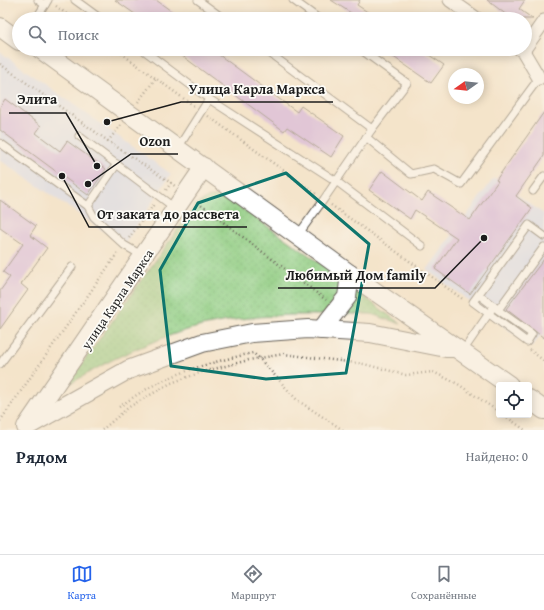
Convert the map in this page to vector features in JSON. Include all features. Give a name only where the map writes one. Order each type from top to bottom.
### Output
[{"type":"street","points":[[450,0],[467,12]]},
{"type":"street","points":[[0,21],[12,30]]},
{"type":"street","points":[[532,37],[544,21]]},
{"type":"street","points":[[0,27],[12,36]]},
{"type":"street","points":[[40,56],[297,235],[350,276]]},
{"type":"street","points":[[49,56],[128,116],[178,148],[204,170],[350,276],[505,382]]},
{"type":"street","points":[[527,56],[541,80]]},
{"type":"street","name":"улица Карла Маркса","points":[[27,428],[204,170]]},
{"type":"street","points":[[321,330],[348,297],[350,276]]},
{"type":"street","points":[[27,428],[128,370],[202,342],[252,333],[308,329],[370,333],[455,349],[496,383]]},
{"type":"street","points":[[532,401],[544,410]]},
{"type":"street","points":[[532,409],[544,418]]},
{"type":"lane","points":[[38,0],[47,2],[41,12]]},
{"type":"lane","points":[[75,0],[91,12]]},
{"type":"lane","points":[[198,0],[214,12]]},
{"type":"lane","points":[[292,0],[309,12]]},
{"type":"lane","points":[[152,56],[209,98],[336,181],[422,246]]},
{"type":"lane","points":[[273,56],[372,129]]},
{"type":"lane","points":[[297,235],[366,137],[407,83],[370,56]]},
{"type":"lane","points":[[366,137],[411,174],[434,169],[461,184],[541,80]]},
{"type":"lane","points":[[178,148],[209,98]]},
{"type":"lane","points":[[79,136],[177,210]]},
{"type":"lane","points":[[0,143],[88,206],[94,217],[124,245],[145,256]]},
{"type":"lane","points":[[88,206],[117,164]]},
{"type":"lane","points":[[533,191],[544,176]]},
{"type":"lane","points":[[478,295],[532,334],[527,342],[473,302],[478,295],[529,225],[544,236]]},
{"type":"lane","points":[[455,349],[496,308],[544,247]]},
{"type":"lane","points":[[0,364],[72,267]]},
{"type":"path","points":[[47,2],[62,12]]},
{"type":"path","points":[[0,64],[108,141],[187,194],[328,300]]},
{"type":"path","points":[[108,141],[156,78]]},
{"type":"path","points":[[0,421],[124,245],[171,183]]},
{"type":"path","points":[[119,407],[145,390],[183,373],[203,365],[253,353],[297,400],[343,430]]},
{"type":"path","points":[[102,430],[129,407],[171,383],[202,372],[259,358],[284,354],[364,364],[406,375],[433,372],[458,384],[496,410]]},
{"type":"path","points":[[508,418],[524,430]]},
{"type":"highlighted area","points":[[286,173],[369,244],[346,373],[266,379],[171,366],[160,270],[198,203]]},
{"type":"shaded area","points":[[0,52],[171,174],[124,245],[0,160]]},
{"type":"shaded area","points":[[494,178],[544,214],[544,331],[532,347],[427,270]]},
{"type":"green space","points":[[224,196],[333,272],[341,287],[335,301],[322,315],[247,318],[202,326],[180,332],[114,359],[66,386],[195,205],[209,197]]},
{"type":"green space","points":[[356,291],[401,324],[371,314],[345,314]]},
{"type":"building","points":[[115,0],[156,0],[173,12],[132,12]]},
{"type":"building","points":[[331,0],[360,0],[357,5],[368,12],[349,12]]},
{"type":"building","points":[[487,0],[525,0],[519,9],[523,12],[503,12]]},
{"type":"building","points":[[182,56],[221,56],[297,112],[301,106],[344,136],[331,157],[287,127],[284,131]]},
{"type":"building","points":[[392,56],[430,56],[444,65],[431,83]]},
{"type":"building","points":[[5,99],[41,126],[36,133],[60,151],[67,141],[106,169],[88,195],[0,130],[0,107]]},
{"type":"building","points":[[544,112],[544,156],[516,196],[532,208],[470,294],[435,269],[457,238],[415,210],[410,219],[369,190],[382,171],[422,201],[428,192],[470,220]]},
{"type":"building","points":[[0,200],[36,226],[30,235],[47,248],[21,284],[28,290],[0,329],[0,291],[10,277],[3,272],[23,244],[0,228]]},
{"type":"building","points":[[544,259],[544,338],[506,309]]},
{"type":"place","name":"Улица Карла Маркса","points":[[107,122]]},
{"type":"place","name":"Элита","points":[[97,166]]},
{"type":"place","name":"От заката до рассвета","points":[[62,176]]},
{"type":"place","name":"Ozon","points":[[88,184]]},
{"type":"place","name":"Любимый Дом family","points":[[484,238]]}]
